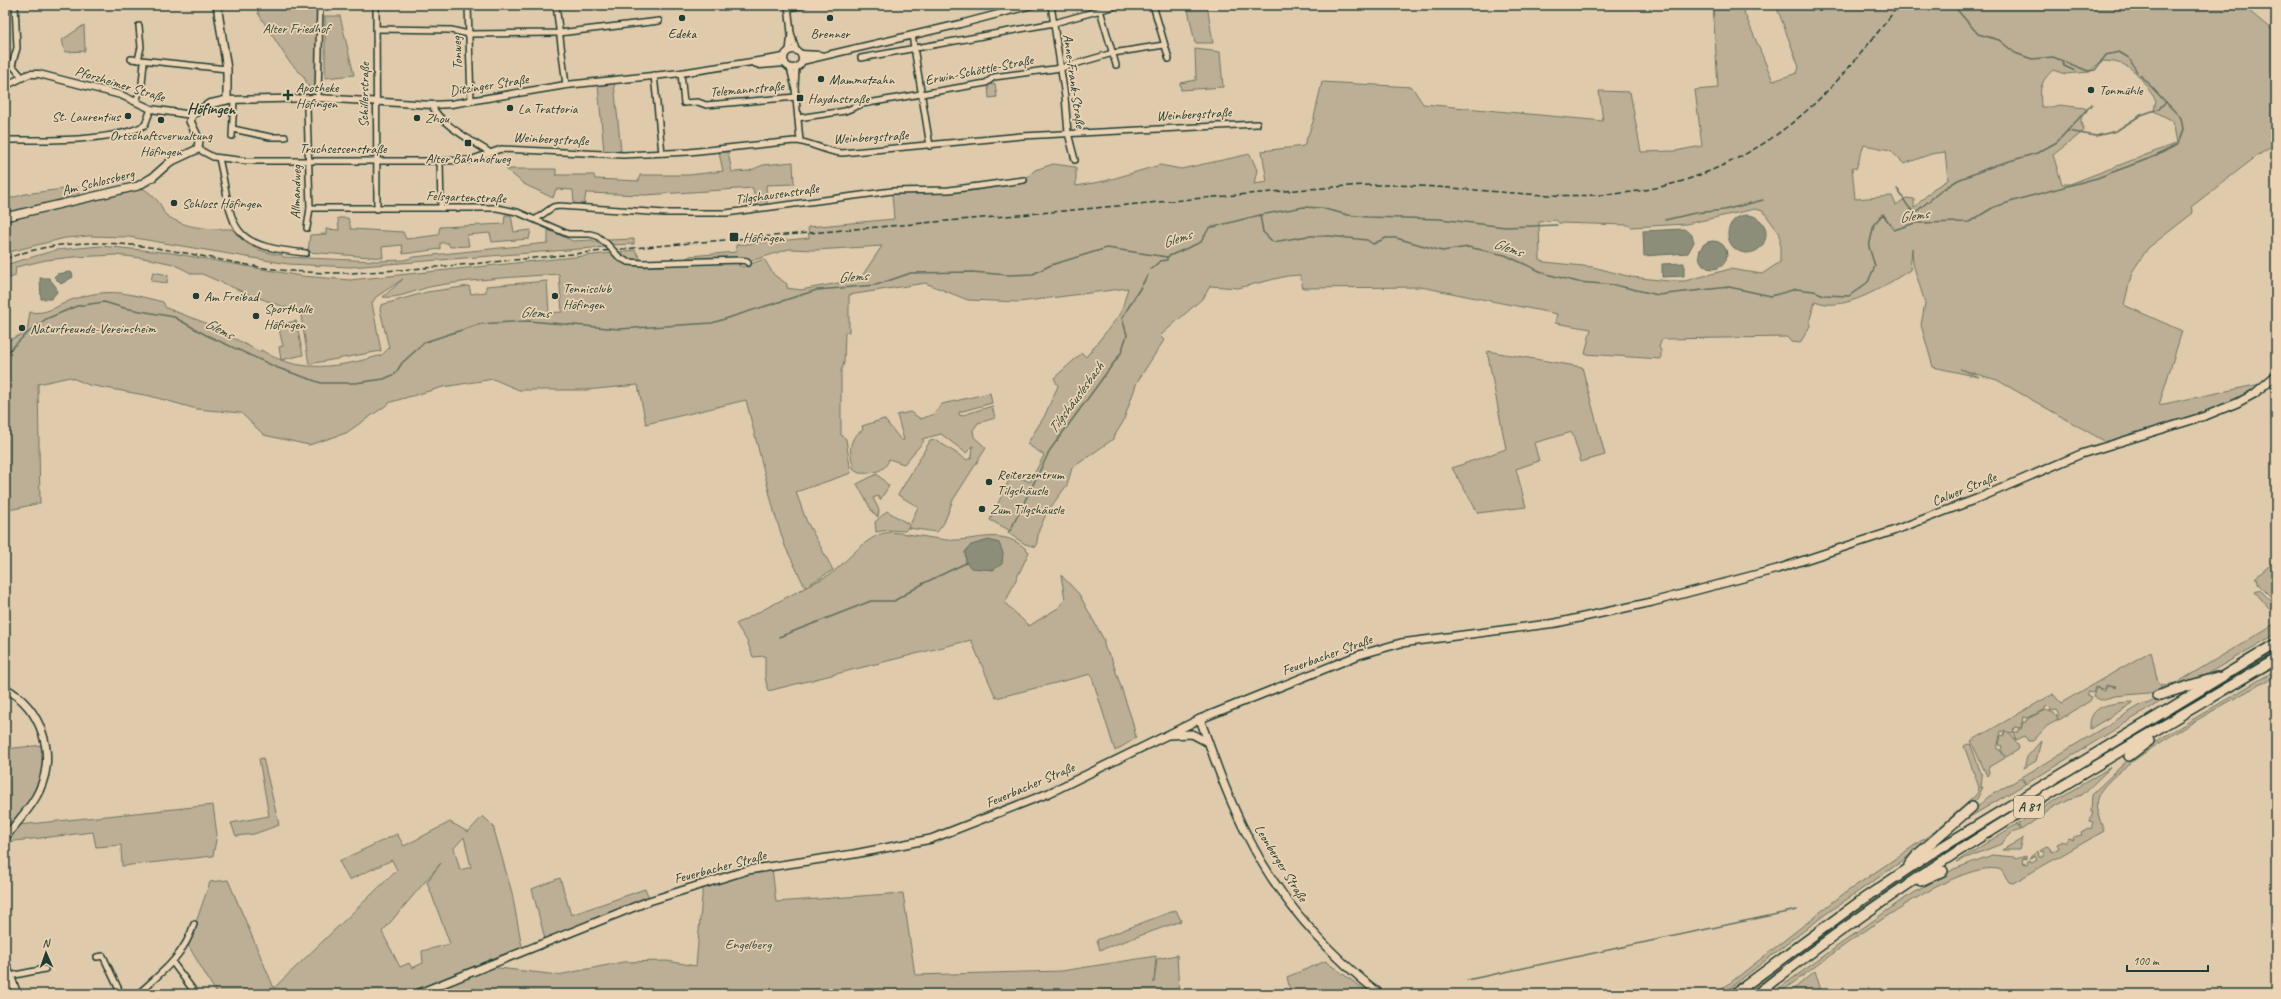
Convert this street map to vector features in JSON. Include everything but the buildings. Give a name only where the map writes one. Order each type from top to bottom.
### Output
[{"type":"highway","name":"A 81","points":[[1734,994],[1809,938],[1901,873],[2014,801],[2276,644]]},
{"type":"highway","name":"A 81","points":[[1757,994],[1834,934],[2016,815],[2276,659]]},
{"type":"highway","points":[[2157,696],[2228,674]]},
{"type":"highway","points":[[2130,756],[2170,723]]},
{"type":"highway","points":[[1901,873],[1917,855],[1972,807]]},
{"type":"highway","points":[[1891,896],[1943,871]]},
{"type":"main road","points":[[198,149],[199,140],[190,121],[192,114],[209,104],[230,100],[218,5]]},
{"type":"main road","name":"Am Schlossberg","points":[[5,217],[138,186],[153,177],[170,162],[198,149]]},
{"type":"main road","name":"Calwer Straße","points":[[1652,602],[1777,569],[1890,532],[1979,498],[2081,454],[2205,416],[2237,404],[2254,394],[2276,376]]},
{"type":"main road","name":"Feuerbacher Straße","points":[[417,994],[649,901],[740,872],[810,859],[854,854],[931,839],[1049,793],[1200,719],[1359,655],[1401,643],[1556,623],[1652,602]]},
{"type":"main road","points":[[5,688],[26,703],[35,716],[43,735],[46,751],[44,778],[40,791],[5,838]]},
{"type":"main road","name":"Leonberger Straße","points":[[1200,719],[1247,836],[1279,890],[1308,928],[1328,948],[1380,994]]},
{"type":"main road","points":[[1166,735],[1192,734],[1209,743]]},
{"type":"main road","points":[[5,962],[17,994]]},
{"type":"street","points":[[12,65],[17,48],[15,5]]},
{"type":"street","points":[[318,98],[320,5]]},
{"type":"street","name":"Schillerstraße","points":[[376,5],[375,160],[377,209]]},
{"type":"street","name":"Tonweg","points":[[468,5],[471,101]]},
{"type":"street","points":[[556,5],[566,85]]},
{"type":"street","points":[[800,141],[795,88],[789,64],[793,50],[789,6],[803,5]]},
{"type":"street","points":[[789,64],[802,58],[816,58],[820,55],[912,35],[1032,5]]},
{"type":"street","name":"Anne-Frank-Straße","points":[[1051,5],[1061,68],[1068,133],[1075,160]]},
{"type":"street","points":[[860,58],[1054,23],[1119,5]]},
{"type":"street","points":[[1153,5],[1169,59]]},
{"type":"street","points":[[1100,10],[1116,65]]},
{"type":"street","points":[[377,29],[452,30],[468,34],[559,33],[659,21]]},
{"type":"street","points":[[138,60],[141,47],[139,26]]},
{"type":"street","points":[[912,35],[930,146]]},
{"type":"street","name":"Erwin-Schöttle-Straße","points":[[798,118],[845,111],[862,104],[986,83],[994,77],[1061,68],[1113,53],[1164,45]]},
{"type":"street","points":[[793,50],[802,58]]},
{"type":"street","points":[[131,59],[144,62],[227,68]]},
{"type":"street","points":[[5,60],[12,65],[22,77]]},
{"type":"street","points":[[136,102],[142,84],[144,62]]},
{"type":"street","name":"Ditzinger Straße","points":[[230,100],[318,98],[432,105],[471,101],[566,85],[681,73],[754,63],[789,64]]},
{"type":"street","name":"Telemannstraße","points":[[681,73],[684,103],[698,102],[706,105],[796,97]]},
{"type":"street","name":"Pforzheimer Straße","points":[[5,86],[22,77],[39,74],[121,95],[152,109],[192,114]]},
{"type":"street","points":[[654,75],[662,153]]},
{"type":"street","points":[[230,100],[232,136]]},
{"type":"street","points":[[432,105],[436,113],[447,123],[489,152]]},
{"type":"street","name":"Allmandweg","points":[[307,228],[310,208],[308,108]]},
{"type":"street","points":[[5,140],[60,140],[113,134],[145,125],[152,109]]},
{"type":"street","name":"Weinbergstraße","points":[[489,152],[501,149],[607,155],[662,153],[800,141],[830,152],[842,154],[1022,136],[1257,124]]},
{"type":"street","points":[[232,129],[270,137],[285,137]]},
{"type":"street","name":"Truchsessenstraße","points":[[198,149],[208,155],[219,158],[247,161],[470,160],[489,152]]},
{"type":"street","points":[[219,158],[232,218],[243,236],[253,243],[268,248],[306,253]]},
{"type":"street","points":[[440,161],[441,208]]},
{"type":"street","name":"Tilgshausenstraße","points":[[536,219],[553,207],[559,206],[666,213],[726,213],[888,192],[949,190],[1024,180]]},
{"type":"street","name":"Felsgartenstraße","points":[[310,208],[497,208],[517,212],[568,234],[590,234],[597,236],[620,258],[628,262],[643,263],[739,260],[747,261],[748,264]]},
{"type":"street","points":[[138,994],[174,963],[187,943],[194,924]]},
{"type":"street","points":[[97,957],[103,956],[121,994]]},
{"type":"street","points":[[174,963],[196,994]]},
{"type":"street","points":[[10,976],[45,969]]},
{"type":"green space","name":"Alter Friedhof","points":[[258,5],[319,5],[321,89],[310,90],[304,77],[288,60],[258,13]]},
{"type":"green space","points":[[1187,5],[1207,5],[1213,43],[1195,43]]},
{"type":"green space","points":[[1713,5],[1741,5],[1773,81],[1797,73],[1799,67],[1776,5],[2242,5],[2272,30],[2276,30],[2276,144],[2257,156],[2191,207],[2193,213],[2148,248],[2132,272],[2124,305],[2182,331],[2159,405],[2270,382],[2237,403],[2150,433],[2106,442],[1997,380],[1960,369],[1979,377],[1933,367],[1921,325],[1925,303],[1913,264],[1912,248],[1910,270],[1877,290],[1851,301],[1838,304],[1826,304],[1815,301],[1810,319],[1810,326],[1800,343],[1791,342],[1787,337],[1662,339],[1659,347],[1661,351],[1661,359],[1585,354],[1591,329],[1555,323],[1557,314],[1421,287],[1303,288],[1300,275],[1287,276],[1238,288],[1210,286],[1204,297],[1160,336],[1164,340],[1137,382],[1123,422],[1112,440],[1072,468],[1067,485],[1047,512],[1039,530],[1036,547],[1025,544],[1008,533],[1009,530],[990,520],[1012,474],[1030,482],[1044,455],[1027,444],[1044,417],[1058,386],[1054,378],[1082,353],[1086,357],[1121,313],[1128,288],[1019,302],[968,300],[925,283],[849,295],[849,332],[845,332],[844,363],[841,371],[841,435],[846,439],[851,473],[796,492],[806,520],[833,570],[805,587],[785,546],[775,515],[746,400],[646,424],[638,385],[586,390],[519,390],[493,379],[443,387],[391,402],[346,433],[309,445],[264,435],[241,413],[197,409],[150,396],[89,385],[70,377],[38,384],[40,503],[5,511],[5,342],[27,332],[30,312],[36,313],[46,311],[84,296],[107,293],[128,294],[163,302],[166,308],[203,322],[260,352],[261,350],[276,358],[305,366],[320,366],[351,363],[382,355],[389,348],[380,310],[381,305],[427,292],[469,286],[471,294],[486,292],[486,286],[547,281],[549,313],[562,312],[559,274],[496,278],[449,284],[428,287],[396,297],[383,297],[403,279],[376,297],[372,303],[381,351],[309,364],[301,316],[304,314],[248,294],[202,274],[193,274],[173,264],[150,259],[116,255],[74,257],[46,260],[16,267],[15,276],[5,280],[5,265],[56,250],[101,246],[172,253],[301,276],[350,280],[613,253],[625,265],[645,267],[674,265],[690,256],[736,252],[736,245],[809,238],[808,227],[894,219],[892,194],[971,191],[1022,182],[1035,170],[1053,164],[1076,167],[1076,186],[1105,181],[1160,165],[1181,169],[1250,154],[1257,170],[1254,184],[1267,182],[1262,151],[1304,146],[1313,122],[1322,82],[1412,87],[1423,104],[1603,121],[1599,91],[1630,92],[1641,152],[1675,151],[1702,146],[1695,90],[1718,88]],"holes":[[[2100,61],[2121,64],[2134,71],[2156,100],[2154,111],[2173,121],[2177,143],[2070,184],[2062,184],[2053,155],[2084,131],[2081,120],[2087,111],[2085,108],[2059,105],[2052,107],[2041,107],[2041,87],[2045,79],[2053,70],[2065,74],[2090,72]],[[1864,145],[1890,150],[1904,164],[1931,154],[1945,152],[1948,180],[1933,189],[1914,208],[1914,199],[1906,198],[1896,205],[1892,196],[1855,199],[1852,167],[1856,169]],[[1755,209],[1763,211],[1780,234],[1780,262],[1762,274],[1730,269],[1685,281],[1669,281],[1631,277],[1593,267],[1544,262],[1540,260],[1539,222],[1556,220],[1559,223],[1628,225],[1631,227],[1686,224]],[[882,246],[860,279],[801,290],[787,288],[787,284],[774,275],[764,259],[743,267],[738,265],[789,249],[815,250]]]},
{"type":"green space","points":[[325,16],[340,16],[354,75],[325,78]]},
{"type":"green space","points":[[84,25],[85,51],[65,52],[62,40]]},
{"type":"green space","points":[[1195,49],[1220,52],[1223,87],[1181,90],[1180,83],[1196,80]]},
{"type":"green space","points":[[614,83],[621,151],[604,152],[598,85]]},
{"type":"green space","points":[[995,84],[997,97],[989,98],[988,85]]},
{"type":"green space","points":[[728,152],[732,172],[749,171],[763,165],[793,162],[794,184],[766,185],[767,204],[756,207],[753,188],[645,195],[586,193],[584,205],[574,204],[573,190],[556,189],[553,198],[524,184],[506,169],[556,169],[556,175],[594,175],[595,179],[639,181],[640,175],[689,175],[723,171],[719,153]]},
{"type":"green space","points":[[138,186],[153,196],[160,204],[165,214],[174,220],[189,226],[214,229],[232,229],[248,244],[260,250],[282,255],[283,257],[377,261],[404,260],[414,257],[548,243],[548,230],[573,241],[592,240],[605,247],[350,267],[288,264],[129,237],[89,236],[65,238],[5,253],[5,217]]},
{"type":"green space","points":[[78,187],[79,197],[5,214],[5,200],[25,194]]},
{"type":"green space","points":[[505,215],[511,215],[514,232],[531,230],[529,239],[492,242],[490,233],[467,235],[469,246],[450,247],[448,243],[440,243],[440,249],[403,254],[402,245],[382,247],[383,258],[308,252],[310,235],[326,234],[326,229],[339,230],[338,218],[348,218],[351,229],[403,232],[406,239],[438,235],[440,227],[504,224]]},
{"type":"green space","points":[[634,239],[634,244],[612,245],[608,240]]},
{"type":"green space","points":[[635,250],[643,263],[620,258],[618,252]]},
{"type":"green space","points":[[153,272],[168,275],[167,283],[151,281]]},
{"type":"green space","points":[[296,321],[303,355],[281,360],[279,347],[283,346],[278,325]]},
{"type":"green space","points":[[1487,351],[1582,367],[1605,455],[1581,462],[1572,432],[1534,443],[1539,461],[1516,469],[1526,507],[1478,513],[1452,468],[1506,449]]},
{"type":"green space","points":[[990,393],[992,403],[959,412],[960,416],[992,406],[995,418],[978,423],[973,430],[974,437],[986,448],[953,500],[944,523],[937,532],[908,528],[909,526],[905,531],[888,530],[876,532],[875,522],[887,511],[910,525],[918,507],[898,495],[930,441],[936,440],[967,460],[972,457],[973,446],[966,453],[941,434],[922,439],[924,441],[904,464],[889,459],[885,467],[877,471],[859,473],[854,470],[851,458],[851,447],[854,438],[863,430],[862,426],[884,419],[901,440],[904,440],[897,415],[910,412],[921,419],[934,414],[942,404]]},
{"type":"green space","points":[[877,474],[889,486],[880,500],[878,496],[873,498],[879,510],[878,517],[873,513],[857,484]]},
{"type":"green space","points":[[889,532],[947,540],[1000,537],[1010,539],[1019,544],[1029,552],[1005,603],[1029,626],[1058,608],[1065,599],[1061,575],[1079,594],[1104,640],[1105,647],[1111,657],[1132,720],[1136,738],[1115,751],[1091,674],[996,698],[971,640],[768,691],[765,677],[765,656],[753,657],[747,641],[736,624],[829,575],[865,543],[880,534]]},
{"type":"green space","points":[[2276,560],[2276,602],[2258,584],[2257,578],[2255,578]]},
{"type":"green space","points":[[2260,590],[2276,606],[2276,616],[2255,592]]},
{"type":"green space","points":[[2276,623],[2276,634],[2200,678],[2159,692],[2115,696],[2100,700],[2093,697],[2096,688],[2105,691],[2107,686],[2117,687],[2106,685],[2105,689],[2095,687],[2093,693],[2088,692],[2088,696],[2092,698],[2090,701],[2059,720],[2057,716],[2060,715],[2057,710],[2050,711],[2051,707],[2046,706],[2045,709],[2028,718],[2023,717],[2021,728],[2014,727],[2013,733],[2001,731],[1997,749],[2000,750],[2005,758],[1988,768],[1989,773],[1987,776],[1971,741],[2053,694],[2061,703],[2151,651],[2158,683],[2164,686],[2175,684]]},
{"type":"green space","points":[[2276,651],[1941,855],[2072,773]]},
{"type":"green space","points":[[2276,670],[2276,675],[2179,731],[2126,766],[2108,782],[2098,796],[2096,805],[2104,831],[2013,883],[2009,882],[2001,870],[1981,870],[1954,879],[1922,895],[1888,916],[1854,938],[1778,994],[1771,994],[1899,902],[1954,869],[1992,855],[2014,857],[2015,859],[2026,856],[2026,859],[2023,858],[2022,863],[2027,864],[2028,860],[2032,862],[2037,859],[2035,856],[2029,858],[2038,851],[2039,857],[2044,857],[2044,852],[2040,851],[2046,846],[2049,847],[2052,852],[2059,848],[2057,844],[2063,841],[2065,843],[2068,838],[2074,840],[2073,837],[2082,835],[2081,832],[2088,828],[2091,829],[2093,822],[2090,821],[2093,812],[2091,812],[2092,794],[2133,755]]},
{"type":"green space","points":[[2168,697],[2026,784],[2022,777],[2144,703],[2147,704],[2156,699]]},
{"type":"green space","points":[[2133,702],[2090,729],[2090,721],[2093,714],[2103,706]]},
{"type":"green space","points":[[2045,710],[2054,713],[2058,720],[2047,726],[2033,741],[2028,741],[2025,736],[2016,740],[2014,732],[2018,732],[2018,729],[2021,729],[2023,722],[2026,722],[2027,719]]},
{"type":"green space","points":[[2005,732],[2012,735],[2019,747],[2018,750],[2006,757],[2001,750],[2002,746],[1999,745],[2001,735],[2004,736]]},
{"type":"green space","points":[[2041,741],[2036,761],[2024,768],[2027,757]]},
{"type":"green space","points":[[1968,744],[1971,745],[1982,776],[1981,788],[1983,787],[1977,799],[1925,845],[1823,916],[1722,994],[1716,994],[1842,895],[1934,832],[1974,797],[1978,792],[1979,787],[1964,746]]},
{"type":"green space","points":[[43,745],[43,761],[39,784],[29,801],[5,831],[5,749]]},
{"type":"green space","points":[[263,758],[279,825],[254,834],[236,836],[231,823],[269,816],[259,759]]},
{"type":"green space","points":[[2111,767],[2082,795],[2069,799],[2054,807],[2021,830],[2018,825],[2026,818]]},
{"type":"green space","points":[[2021,778],[2025,784],[1960,823],[1988,797]]},
{"type":"green space","points":[[213,805],[217,835],[213,856],[122,866],[121,845],[96,847],[93,832],[6,842],[19,825]]},
{"type":"green space","points":[[483,816],[493,826],[512,893],[522,947],[406,994],[217,994],[188,945],[210,882],[228,880],[274,988],[397,870],[392,860],[349,880],[339,861],[397,834],[404,846],[450,822],[468,832]],"holes":[[[464,837],[471,867],[460,870],[454,848]],[[441,863],[427,882],[450,944],[422,951],[423,963],[412,968],[409,963],[400,967],[382,932]]]},
{"type":"green space","points":[[2016,824],[2020,830],[2012,833],[2001,844],[1956,862]]},
{"type":"green space","points":[[2022,839],[2019,850],[2002,850]]},
{"type":"green space","name":"Engelberg","points":[[772,868],[776,902],[903,893],[915,975],[1062,971],[1156,956],[1154,983],[1157,959],[1177,955],[1179,994],[430,994],[490,967],[558,975],[623,962],[667,961],[696,966],[703,884]]},
{"type":"green space","points":[[1919,870],[1842,922],[1747,994],[1744,994],[1807,946],[1872,900]]},
{"type":"green space","points":[[560,878],[571,915],[645,889],[649,897],[545,939],[532,889]]},
{"type":"green space","points":[[1176,910],[1181,921],[1100,950],[1097,940]]},
{"type":"green space","points":[[1326,961],[1371,994],[1291,994],[1287,977]]},
{"type":"green space","points":[[1815,971],[1822,994],[1788,994]]},
{"type":"shaded area","points":[[1747,215],[1757,218],[1763,224],[1766,234],[1763,244],[1757,250],[1747,253],[1737,250],[1731,244],[1728,234],[1731,224],[1737,218]]},
{"type":"shaded area","points":[[1684,229],[1692,235],[1694,242],[1688,253],[1644,256],[1643,231]]},
{"type":"shaded area","points":[[1713,241],[1723,245],[1727,255],[1723,265],[1713,269],[1703,265],[1699,255],[1703,245]]},
{"type":"shaded area","points":[[1684,263],[1684,276],[1662,277],[1662,264]]},
{"type":"shaded area","points":[[72,273],[73,277],[61,284],[54,277],[57,274]]},
{"type":"shaded area","points":[[40,278],[49,278],[56,287],[57,292],[51,299],[41,299]]},
{"type":"shaded area","points":[[989,540],[999,543],[1003,553],[1002,564],[993,570],[971,568],[966,563],[965,552],[971,545]]},
{"type":"waterway","name":"Glems","points":[[1953,5],[1978,34],[1999,40],[2015,53],[2032,59],[2053,57],[2088,71],[2095,70],[2106,55],[2119,52],[2129,58],[2137,72]]},
{"type":"waterway","points":[[2061,60],[2064,66],[2075,71]]},
{"type":"waterway","name":"Glems","points":[[5,355],[24,336],[46,319],[77,306],[104,302],[124,308],[174,317],[206,335],[278,368],[321,383],[355,383],[384,379],[395,374],[402,363],[425,342],[480,324],[529,321],[619,329],[712,323],[817,290],[876,285],[911,273],[972,272],[1008,275],[1033,274],[1051,265],[1107,248],[1167,257],[1201,242],[1209,228],[1260,215],[1263,232],[1273,242],[1308,236],[1330,236],[1367,240],[1373,244],[1386,238],[1396,238],[1442,251],[1468,247],[1505,255],[1546,274],[1578,282],[1615,285],[1658,295],[1729,287],[1771,296],[1796,289],[1814,291],[1824,295],[1849,296],[1868,282],[1875,266],[1869,247],[1874,224],[1883,214],[1894,230],[1915,223],[1969,222],[1994,207],[2097,178],[2156,156],[2178,144],[2183,129],[2181,118],[2140,75]]},
{"type":"waterway","points":[[2068,131],[2096,136],[2116,131],[2141,115],[2158,109],[2166,102]]},
{"type":"waterway","points":[[1897,189],[1909,207],[1914,212],[1917,211],[1942,190],[1958,180],[1996,165],[2037,153],[2057,142],[2092,104]]},
{"type":"waterway","points":[[1665,220],[1695,213],[1724,210],[1763,200]]},
{"type":"waterway","points":[[1260,215],[1304,207],[1321,208],[1348,215],[1367,217],[1440,219],[1505,227],[1557,225]]},
{"type":"waterway","points":[[1151,269],[1160,261],[1167,260],[1167,257]]},
{"type":"waterway","name":"Tilgshäuslesbach","points":[[1010,531],[1050,450],[1121,353],[1127,335],[1122,318],[1148,275]]},
{"type":"waterway","points":[[779,637],[871,601],[894,601],[924,583],[966,563]]},
{"type":"waterway","points":[[2159,691],[2161,687]]},
{"type":"waterway","points":[[1467,980],[1797,910]]},
{"type":"railway","points":[[5,259],[37,249],[69,244],[101,243],[163,249],[282,270],[350,273],[457,265],[634,248],[1349,186],[1393,185],[1568,196],[1611,194],[1654,188],[1697,176],[1731,162],[1761,145],[1787,127],[1812,106],[1834,84],[1856,60],[1899,5]]},
{"type":"place","name":"Edeka","points":[[682,18]]},
{"type":"place","name":"Brenner","points":[[830,18]]},
{"type":"place","name":"Mammutzahn","points":[[821,79]]},
{"type":"place","name":"Tonmühle","points":[[2091,90]]},
{"type":"place","name":"Apotheke Höfingen","points":[[288,95]]},
{"type":"place","name":"Haydnstraße","points":[[800,98]]},
{"type":"place","name":"La Trattoria","points":[[510,108]]},
{"type":"place","name":"St. Laurentius","points":[[128,116]]},
{"type":"place","name":"Zhou","points":[[417,118]]},
{"type":"place","name":"Ortschaftsverwaltung Höfingen","points":[[161,120]]},
{"type":"place","name":"Alter Bahnhofweg","points":[[468,143]]},
{"type":"place","name":"Schloss Höfingen","points":[[174,203]]},
{"type":"place","name":"Höfingen","points":[[734,237]]},
{"type":"place","name":"Am Freibad","points":[[196,296]]},
{"type":"place","name":"Tennisclub Höfingen","points":[[555,296]]},
{"type":"place","name":"Sporthalle Höfingen","points":[[256,316]]},
{"type":"place","name":"Naturfreunde-Vereinsheim","points":[[22,328]]},
{"type":"place","name":"Reiterzentrum Tilgshäusle","points":[[989,482]]},
{"type":"place","name":"Zum Tilgshäusle","points":[[982,509]]},
{"type":"district","name":"Höfingen","points":[[211,109]]}]
